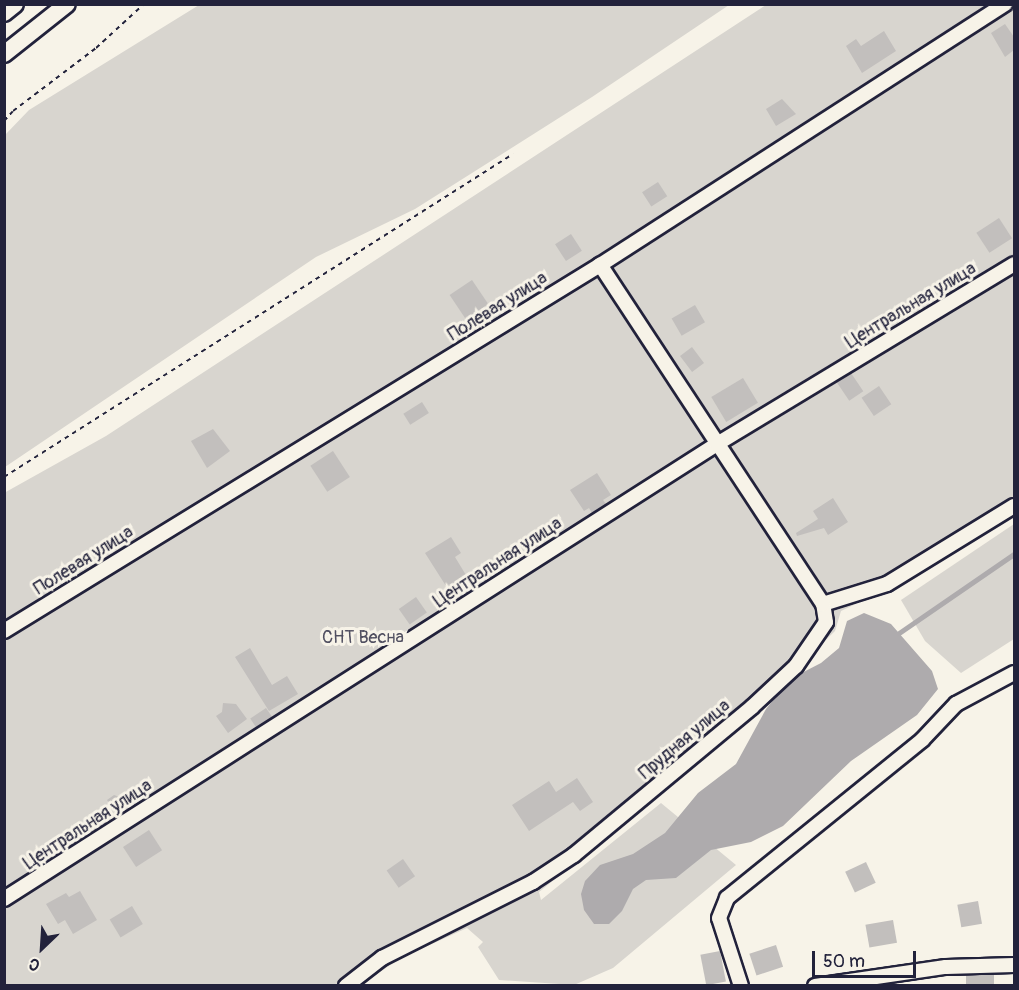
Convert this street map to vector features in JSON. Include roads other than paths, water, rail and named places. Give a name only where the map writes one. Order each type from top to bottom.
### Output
[{"type":"main road","points":[[4,13],[15,4]]},
{"type":"main road","points":[[4,54],[67,4]]},
{"type":"street","name":"Полевая улица","points":[[4,631],[600,266],[1005,4]]},
{"type":"street","name":"Центральная улица","points":[[4,899],[717,444],[1014,264]]},
{"type":"street","points":[[600,266],[823,604],[886,584],[1014,506]]},
{"type":"street","name":"Прудная улица","points":[[346,986],[382,958],[533,882],[589,843],[752,707],[796,666],[826,622],[823,604]]},
{"type":"street","points":[[741,986],[719,918],[727,898],[922,740],[956,704],[1014,673]]},
{"type":"street","points":[[815,986],[946,967],[1014,965]]},
{"type":"waterway","points":[[899,633],[1014,554]]},
{"type":"park label","name":"СНТ Весна","points":[[363,638]]}]
